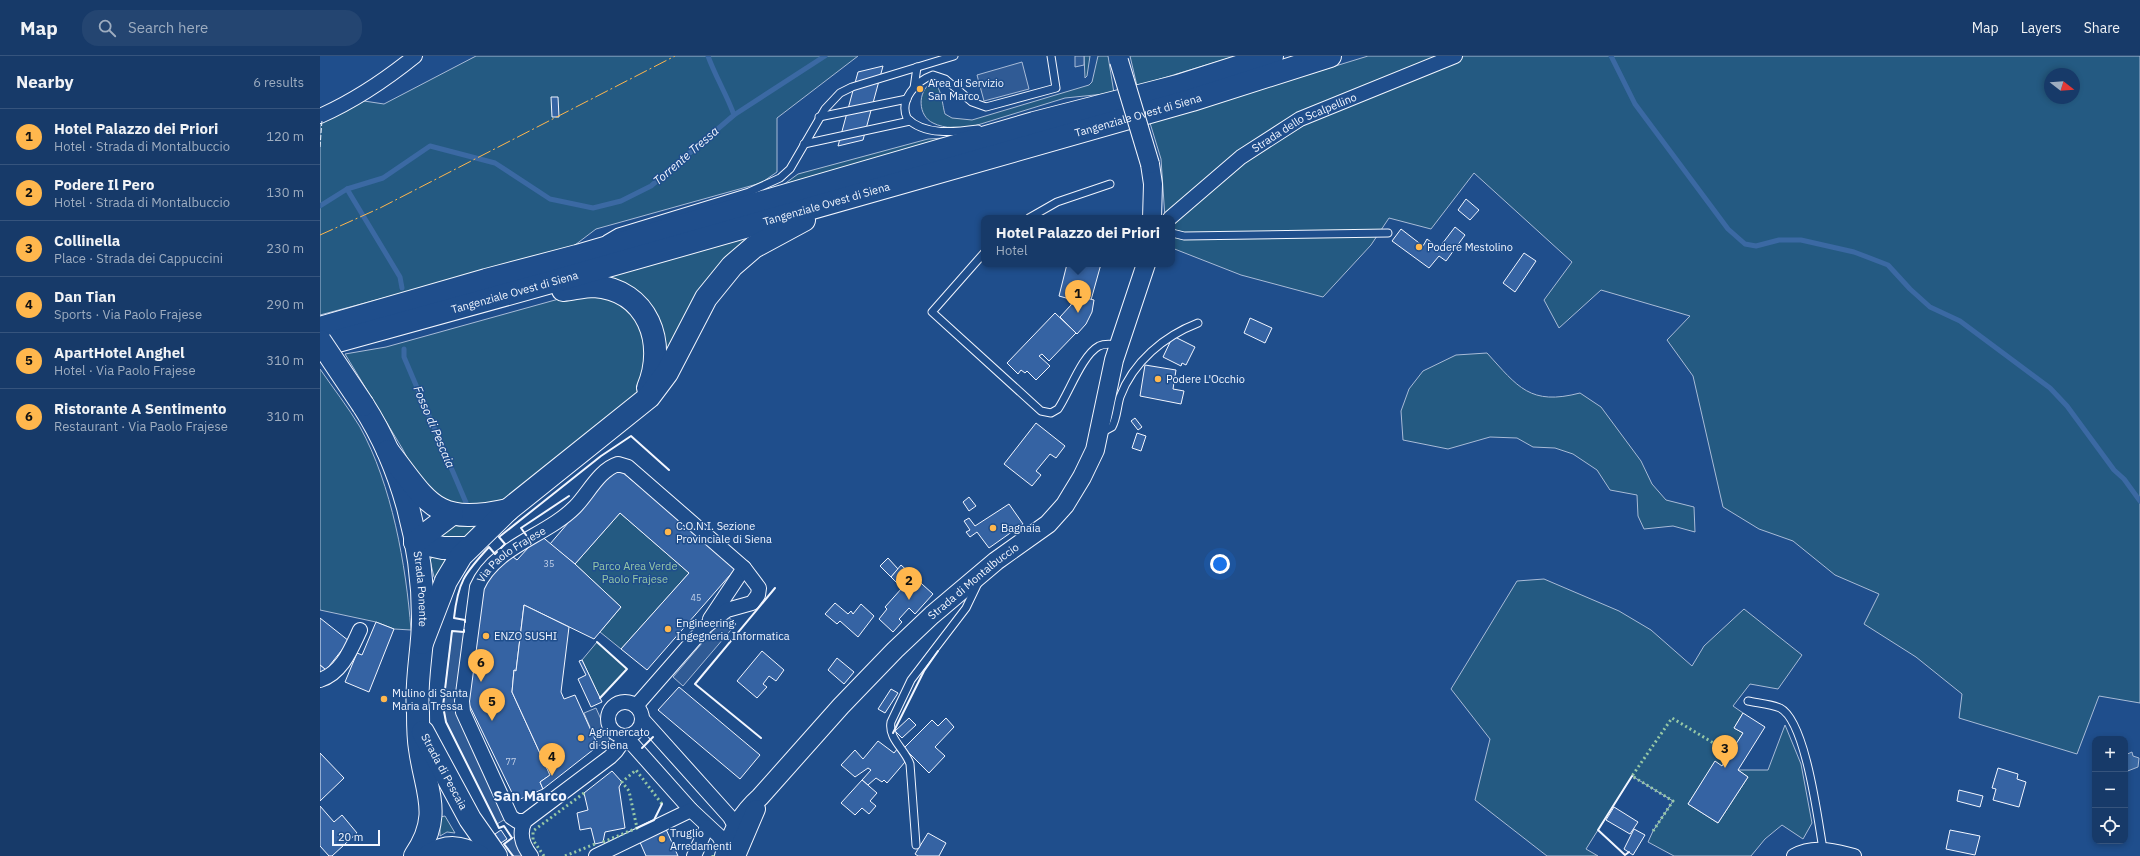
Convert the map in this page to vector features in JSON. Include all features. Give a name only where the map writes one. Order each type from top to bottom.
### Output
[{"type":"main road","name":"Tangenziale Ovest di Siena","points":[[320,328],[486,280],[577,256],[1034,123],[1178,86],[1272,56]]},
{"type":"main road","name":"Tangenziale Ovest di Siena","points":[[320,346],[475,304],[1192,100],[1330,56]]},
{"type":"main road","points":[[422,643],[446,581],[453,568],[468,548],[508,510],[649,397],[661,382],[704,302],[718,281],[732,266],[754,247],[768,238],[846,198]]},
{"type":"main road","points":[[475,304],[587,286],[610,289],[623,295],[633,302],[648,321],[656,344],[654,370],[639,405]]},
{"type":"main road","name":"Strada Ponente","points":[[320,341],[363,405],[388,451],[402,490],[415,542],[422,606],[422,643],[418,690],[420,748],[429,794],[431,820],[427,836],[415,856]]},
{"type":"main road","points":[[388,451],[418,490],[431,503],[452,514],[479,516],[508,510]]},
{"type":"main road","points":[[415,542],[452,514]]},
{"type":"main road","points":[[415,542],[443,548],[468,548]]},
{"type":"main road","name":"Strada di Pescaia","points":[[419,724],[470,819],[496,856]]},
{"type":"main road","name":"Strada di Pescaia","points":[[470,819],[484,856]]},
{"type":"main road","points":[[430,856],[438,850],[453,847],[462,848],[479,856]]},
{"type":"street","points":[[320,116],[348,104],[415,56]]},
{"type":"street","name":"Strada dello Scalpellino","points":[[1173,215],[1241,157],[1300,119],[1455,56]]},
{"type":"street","points":[[1119,58],[1150,164],[1153,184],[1152,215]]},
{"type":"street","name":"Strada di Montalbuccio","points":[[724,856],[735,826],[747,808],[760,797],[879,665],[932,615],[983,572],[1040,530],[1058,513],[1082,477],[1092,458],[1099,434],[1109,378],[1118,345],[1145,267]]},
{"type":"street","name":"Via Paolo Frajese","points":[[525,821],[517,821],[511,817],[463,712],[462,701],[476,591],[481,580],[507,551],[572,509],[606,472],[618,464],[628,467],[744,568],[758,585],[759,591],[757,598],[748,605],[728,610],[706,626]]},
{"type":"street","name":"Via Paolo Frajese","points":[[636,706],[706,626],[717,606],[744,568]]},
{"type":"street","points":[[320,680],[331,674],[342,664],[360,630]]},
{"type":"street","points":[[531,856],[522,838],[522,829],[525,821],[610,757],[619,748],[626,737],[631,736],[639,730],[643,720],[642,714],[636,706],[626,702],[620,703],[612,709],[609,714],[608,720],[612,730],[616,734],[626,737],[691,810],[719,836],[723,844],[724,856]]},
{"type":"street","points":[[643,720],[721,808],[735,826],[735,841],[730,856]]},
{"type":"street","name":"Strada di Montalbuccio","points":[[736,856],[760,797]]},
{"type":"street","points":[[721,808],[732,812],[747,808]]},
{"type":"street","points":[[596,856],[691,810]]},
{"type":"street","points":[[694,856],[707,826]]},
{"type":"street","points":[[1794,856],[1802,851],[1823,849],[1854,856]]},
{"type":"lane","points":[[577,256],[618,232],[749,192],[771,183],[790,169],[819,117],[829,103],[846,90],[954,56]]},
{"type":"lane","points":[[910,121],[904,110],[906,99],[914,88],[928,77],[938,76],[972,102],[981,106],[991,106],[1056,88],[1052,56]]},
{"type":"lane","points":[[914,88],[917,67]]},
{"type":"lane","points":[[819,117],[906,99]]},
{"type":"lane","points":[[804,144],[910,121],[926,128],[950,132],[1034,123]]},
{"type":"lane","points":[[1034,215],[1072,196],[1110,184]]},
{"type":"lane","points":[[1175,234],[1184,236],[1388,233]]},
{"type":"lane","points":[[981,256],[932,312],[1041,411],[1052,414],[1058,409],[1084,363],[1099,346],[1106,344],[1118,345]]},
{"type":"lane","points":[[1099,434],[1112,427],[1120,397],[1130,377],[1140,363],[1174,333],[1198,323]]},
{"type":"lane","points":[[916,845],[910,764],[905,752],[892,736],[890,729],[891,722],[911,680],[966,608],[983,572]]},
{"type":"lane","points":[[1748,701],[1781,708],[1793,722],[1810,769],[1823,849]]},
{"type":"green space","points":[[476,56],[858,56],[777,118],[777,172],[761,183],[596,229],[571,248],[320,315],[320,120],[364,101],[384,104]]},
{"type":"green space","points":[[1084,56],[1090,56],[1087,76],[1085,78]]},
{"type":"green space","points":[[1098,56],[1108,56],[1114,93],[1065,98],[971,127],[962,128],[952,128],[933,123],[928,120],[922,110],[921,104],[923,92],[931,83],[935,84],[939,91],[945,114],[952,118],[972,120],[1089,85],[1092,82]]},
{"type":"green space","points":[[1130,56],[1236,56],[1137,86]]},
{"type":"green space","points":[[1368,56],[2140,56],[2140,703],[2099,696],[2077,754],[1959,718],[1962,694],[1916,657],[1864,624],[1879,594],[1835,575],[1793,541],[1759,529],[1723,507],[1693,376],[1667,340],[1690,316],[1601,290],[1559,328],[1544,300],[1572,262],[1474,173],[1431,229],[1389,218],[1371,245],[1323,297],[1241,275],[1175,249],[1175,215],[1165,215],[1161,159],[1150,123]]},
{"type":"green space","points":[[944,138],[783,185],[798,174],[928,139]]},
{"type":"green space","points":[[752,236],[671,349],[665,350],[601,276]]},
{"type":"green space","points":[[584,292],[625,304],[649,335],[641,388],[631,399],[507,497],[489,508],[460,511],[422,486],[402,448],[345,354],[386,347]]},
{"type":"green space","points":[[1487,353],[1517,384],[1526,391],[1549,397],[1580,393],[1601,407],[1641,461],[1652,484],[1666,500],[1694,507],[1695,532],[1673,526],[1644,529],[1638,516],[1637,495],[1610,490],[1597,470],[1573,454],[1555,448],[1533,447],[1517,438],[1490,437],[1448,449],[1403,440],[1401,411],[1409,389],[1423,371],[1456,355]]},
{"type":"green space","points":[[320,369],[360,427],[381,474],[396,526],[401,552],[411,630],[394,629],[376,622],[320,610]]},
{"type":"green space","name":"Parco Area Verde Paolo Frajese","points":[[620,513],[689,573],[621,649],[600,632],[621,607],[575,564]]},
{"type":"green space","points":[[457,523],[481,525],[471,537],[449,542],[437,533]]},
{"type":"green space","points":[[434,555],[451,557],[437,580],[434,577],[430,560]]},
{"type":"green space","points":[[1544,579],[1619,611],[1651,630],[1692,666],[1704,646],[1744,609],[1802,655],[1778,689],[1750,684],[1733,706],[1743,713],[1734,728],[1743,733],[1722,766],[1715,762],[1688,804],[1718,823],[1748,777],[1738,770],[1768,770],[1785,725],[1801,764],[1812,823],[1803,839],[1782,825],[1765,839],[1751,856],[1674,856],[1648,842],[1653,831],[1673,801],[1632,776],[1586,849],[1598,856],[1547,856],[1475,800],[1490,739],[1451,689],[1517,581]]},
{"type":"green space","points":[[597,642],[627,669],[600,698],[582,660]]},
{"type":"green space","points":[[445,816],[455,833],[447,832],[440,836],[440,817]]},
{"type":"shaded area","points":[[1075,56],[1084,56],[1084,65],[1075,67]]},
{"type":"shaded area","points":[[1022,62],[1029,89],[984,101],[977,75]]},
{"type":"shaded area","points":[[726,615],[736,624],[683,686],[673,677]]},
{"type":"shaded area","points":[[452,631],[464,632],[456,705],[507,818],[497,824],[446,722],[443,706]]},
{"type":"shaded area","points":[[596,708],[610,740],[598,746],[584,713]]},
{"type":"shaded area","points":[[2132,752],[2133,756],[2139,758],[2138,767],[2128,771],[2128,754]]},
{"type":"shaded area","points":[[514,837],[526,856],[513,856],[504,844]]},
{"type":"building","points":[[883,66],[863,140],[838,146],[858,72]]},
{"type":"building","points":[[551,97],[558,97],[559,117],[552,117]]},
{"type":"building","points":[[1466,199],[1479,210],[1470,220],[1458,210]]},
{"type":"building","name":"Podere Mestolino","points":[[1455,227],[1465,235],[1446,261],[1439,256],[1429,268],[1392,241],[1401,229],[1423,246],[1427,239],[1439,248]]},
{"type":"building","points":[[1524,253],[1536,261],[1515,292],[1503,283]]},
{"type":"building","points":[[1066,267],[1100,267],[1091,300],[1074,295],[1073,300],[1059,296]]},
{"type":"building","points":[[1074,295],[1094,300],[1092,312],[1086,324],[1077,334],[1060,317],[1071,305]]},
{"type":"building","points":[[1055,313],[1076,333],[1049,361],[1042,354],[1039,356],[1050,366],[1036,380],[1027,371],[1025,373],[1021,370],[1018,374],[1007,363]]},
{"type":"building","points":[[1250,318],[1272,328],[1265,343],[1244,333]]},
{"type":"building","points":[[1173,336],[1195,347],[1186,365],[1182,363],[1181,366],[1163,357]]},
{"type":"building","name":"Podere L'Occhio","points":[[1145,365],[1176,370],[1173,389],[1184,391],[1181,404],[1140,396]]},
{"type":"building","points":[[1135,418],[1142,427],[1138,430],[1131,421]]},
{"type":"building","points":[[1036,423],[1065,446],[1056,458],[1050,454],[1036,471],[1041,475],[1032,486],[1004,464]]},
{"type":"building","points":[[1137,433],[1146,436],[1141,451],[1132,448]]},
{"type":"building","points":[[616,467],[737,567],[647,670],[621,649],[689,573],[620,513],[575,564],[550,544]]},
{"type":"building","points":[[969,497],[976,506],[969,511],[963,502]]},
{"type":"building","name":"Bagnaia","points":[[1009,504],[1023,524],[989,548],[977,532],[970,537],[966,532],[970,530],[964,521],[969,518],[975,526]]},
{"type":"building","points":[[540,535],[575,564],[621,607],[594,639],[524,605],[512,692],[550,775],[540,782],[543,789],[516,801],[468,702],[482,583],[508,553],[517,560]]},
{"type":"building","points":[[888,558],[898,569],[891,577],[880,566]]},
{"type":"building","points":[[901,565],[933,594],[915,614],[909,608],[899,619],[902,622],[893,632],[879,619],[887,609],[885,607],[902,588],[891,577]]},
{"type":"building","points":[[835,603],[848,614],[851,611],[853,614],[861,604],[874,616],[858,637],[840,621],[837,624],[825,614]]},
{"type":"building","points":[[524,605],[569,627],[561,692],[564,699],[575,695],[598,746],[543,789],[540,782],[550,775],[512,692]]},
{"type":"building","points":[[320,618],[349,641],[326,670],[320,665]]},
{"type":"building","points":[[376,622],[394,629],[369,692],[345,682],[357,653],[362,655]]},
{"type":"building","points":[[762,651],[784,670],[776,681],[769,676],[763,684],[767,687],[757,698],[737,681]]},
{"type":"building","points":[[837,658],[854,672],[844,684],[828,670]]},
{"type":"building","points":[[582,660],[602,702],[591,707],[578,679],[586,675],[579,661]]},
{"type":"building","points":[[320,665],[326,670],[320,672]]},
{"type":"building","points":[[679,687],[760,755],[740,779],[658,710]]},
{"type":"building","points":[[891,689],[898,693],[885,713],[878,709]]},
{"type":"building","points":[[1743,713],[1765,727],[1738,770],[1748,777],[1718,823],[1688,804],[1715,761],[1722,766],[1743,733],[1734,728]]},
{"type":"building","points":[[909,718],[916,725],[902,738],[895,731]]},
{"type":"building","points":[[946,718],[954,727],[935,747],[945,756],[929,773],[904,748],[932,720],[938,726]]},
{"type":"building","points":[[878,741],[894,753],[898,748],[903,751],[905,762],[887,783],[884,780],[882,782],[876,778],[868,785],[862,780],[871,770],[868,768],[855,777],[841,765],[855,750],[863,759]]},
{"type":"building","points":[[320,753],[344,778],[320,801]]},
{"type":"building","points":[[1998,768],[2018,774],[2017,779],[2026,782],[2019,807],[1993,800],[1996,789],[1992,788]]},
{"type":"building","points":[[612,771],[622,782],[619,787],[625,828],[605,832],[603,842],[595,844],[591,828],[580,830],[577,813],[588,810],[584,793]]},
{"type":"building","points":[[862,780],[877,793],[870,801],[876,806],[869,814],[862,808],[855,815],[841,803]]},
{"type":"building","points":[[1959,790],[1983,796],[1980,807],[1957,801]]},
{"type":"building","points":[[320,806],[334,822],[342,815],[357,833],[332,856],[329,856],[320,846]]},
{"type":"building","points":[[1614,807],[1638,822],[1630,834],[1606,820]]},
{"type":"building","points":[[665,827],[678,856],[646,856],[639,840]]},
{"type":"building","points":[[1634,829],[1645,835],[1633,855],[1624,849]]},
{"type":"building","points":[[501,830],[507,839],[501,843],[495,834]]},
{"type":"building","points":[[1950,830],[1980,836],[1975,855],[1946,849]]},
{"type":"building","points":[[928,833],[946,843],[939,856],[918,856],[915,854]]},
{"type":"waterway","points":[[708,56],[734,115]]},
{"type":"waterway","name":"Torrente Tressa","points":[[320,206],[347,189],[383,178],[430,146],[495,163],[550,199],[593,208],[621,201],[651,186],[734,115],[825,56]]},
{"type":"waterway","points":[[1611,56],[1635,104],[1728,229],[1745,244],[1756,246],[1779,240],[1801,240],[1854,252],[1888,265],[1910,289],[1930,307],[1960,321],[2050,388],[2067,406],[2114,470],[2124,479],[2140,501]]},
{"type":"waterway","name":"Fosso di Pescaia","points":[[347,189],[400,277],[402,288]]},
{"type":"waterway","name":"Fosso di Pescaia","points":[[404,349],[404,357],[467,505]]},
{"type":"hedge","points":[[1653,831],[1673,801],[1632,776],[1672,718],[1730,753]]},
{"type":"hedge","points":[[603,842],[637,828],[629,791],[622,782],[636,770],[662,804]]},
{"type":"hedge","points":[[544,856],[533,840],[533,831],[584,793]]},
{"type":"hedge","points":[[565,856],[595,844]]},
{"type":"fence","points":[[320,147],[322,120]]},
{"type":"wall","points":[[501,548],[505,544],[499,537],[601,456],[631,436],[669,470]]},
{"type":"wall","points":[[526,535],[521,528],[569,496]]},
{"type":"wall","points":[[465,622],[465,620],[454,618],[460,587],[468,572],[489,547],[495,554],[497,552]]},
{"type":"wall","points":[[761,738],[695,684],[775,588]]},
{"type":"wall","points":[[464,630],[464,632],[452,631],[443,706],[446,722],[499,828],[504,826],[512,838],[504,844],[513,856]]},
{"type":"wall","points":[[597,642],[627,669],[600,698]]},
{"type":"wall","points":[[893,733],[924,671],[938,651]]},
{"type":"wall","points":[[642,748],[653,737]]},
{"type":"wall","points":[[1629,852],[1625,855],[1598,830],[1632,776]]},
{"type":"wall","points":[[637,828],[654,820],[662,804]]},
{"type":"power","points":[[320,235],[380,208],[675,56]]},
{"type":"place","name":"Area di Servizio San Marco","points":[[920,89]]},
{"type":"place","name":"Podere Mestolino","points":[[1419,247]]},
{"type":"place","name":"Hotel Palazzo dei Priori","points":[[1078,313]]},
{"type":"place","name":"Podere L'Occhio","points":[[1158,379]]},
{"type":"place","name":"Bagnaia","points":[[993,528]]},
{"type":"place","name":"C.O.N.I. Sezione Provinciale di Siena","points":[[668,532]]},
{"type":"place","name":"Podere Il Pero","points":[[909,600]]},
{"type":"place","name":"Engineering Ingegneria Informatica","points":[[668,629]]},
{"type":"place","name":"ENZO SUSHI","points":[[486,636]]},
{"type":"place","name":"Ristorante A Sentimento","points":[[481,682]]},
{"type":"place","name":"Mulino di Santa Maria a Tressa","points":[[384,699]]},
{"type":"place","name":"ApartHotel Anghel","points":[[492,721]]},
{"type":"place","name":"Agrimercato di Siena","points":[[581,738]]},
{"type":"place","name":"Collinella","points":[[1725,768]]},
{"type":"place","name":"Dan Tian","points":[[552,776]]},
{"type":"place","name":"Truglio Arredamenti","points":[[662,839]]},
{"type":"district","name":"San Marco","points":[[530,796]]}]
